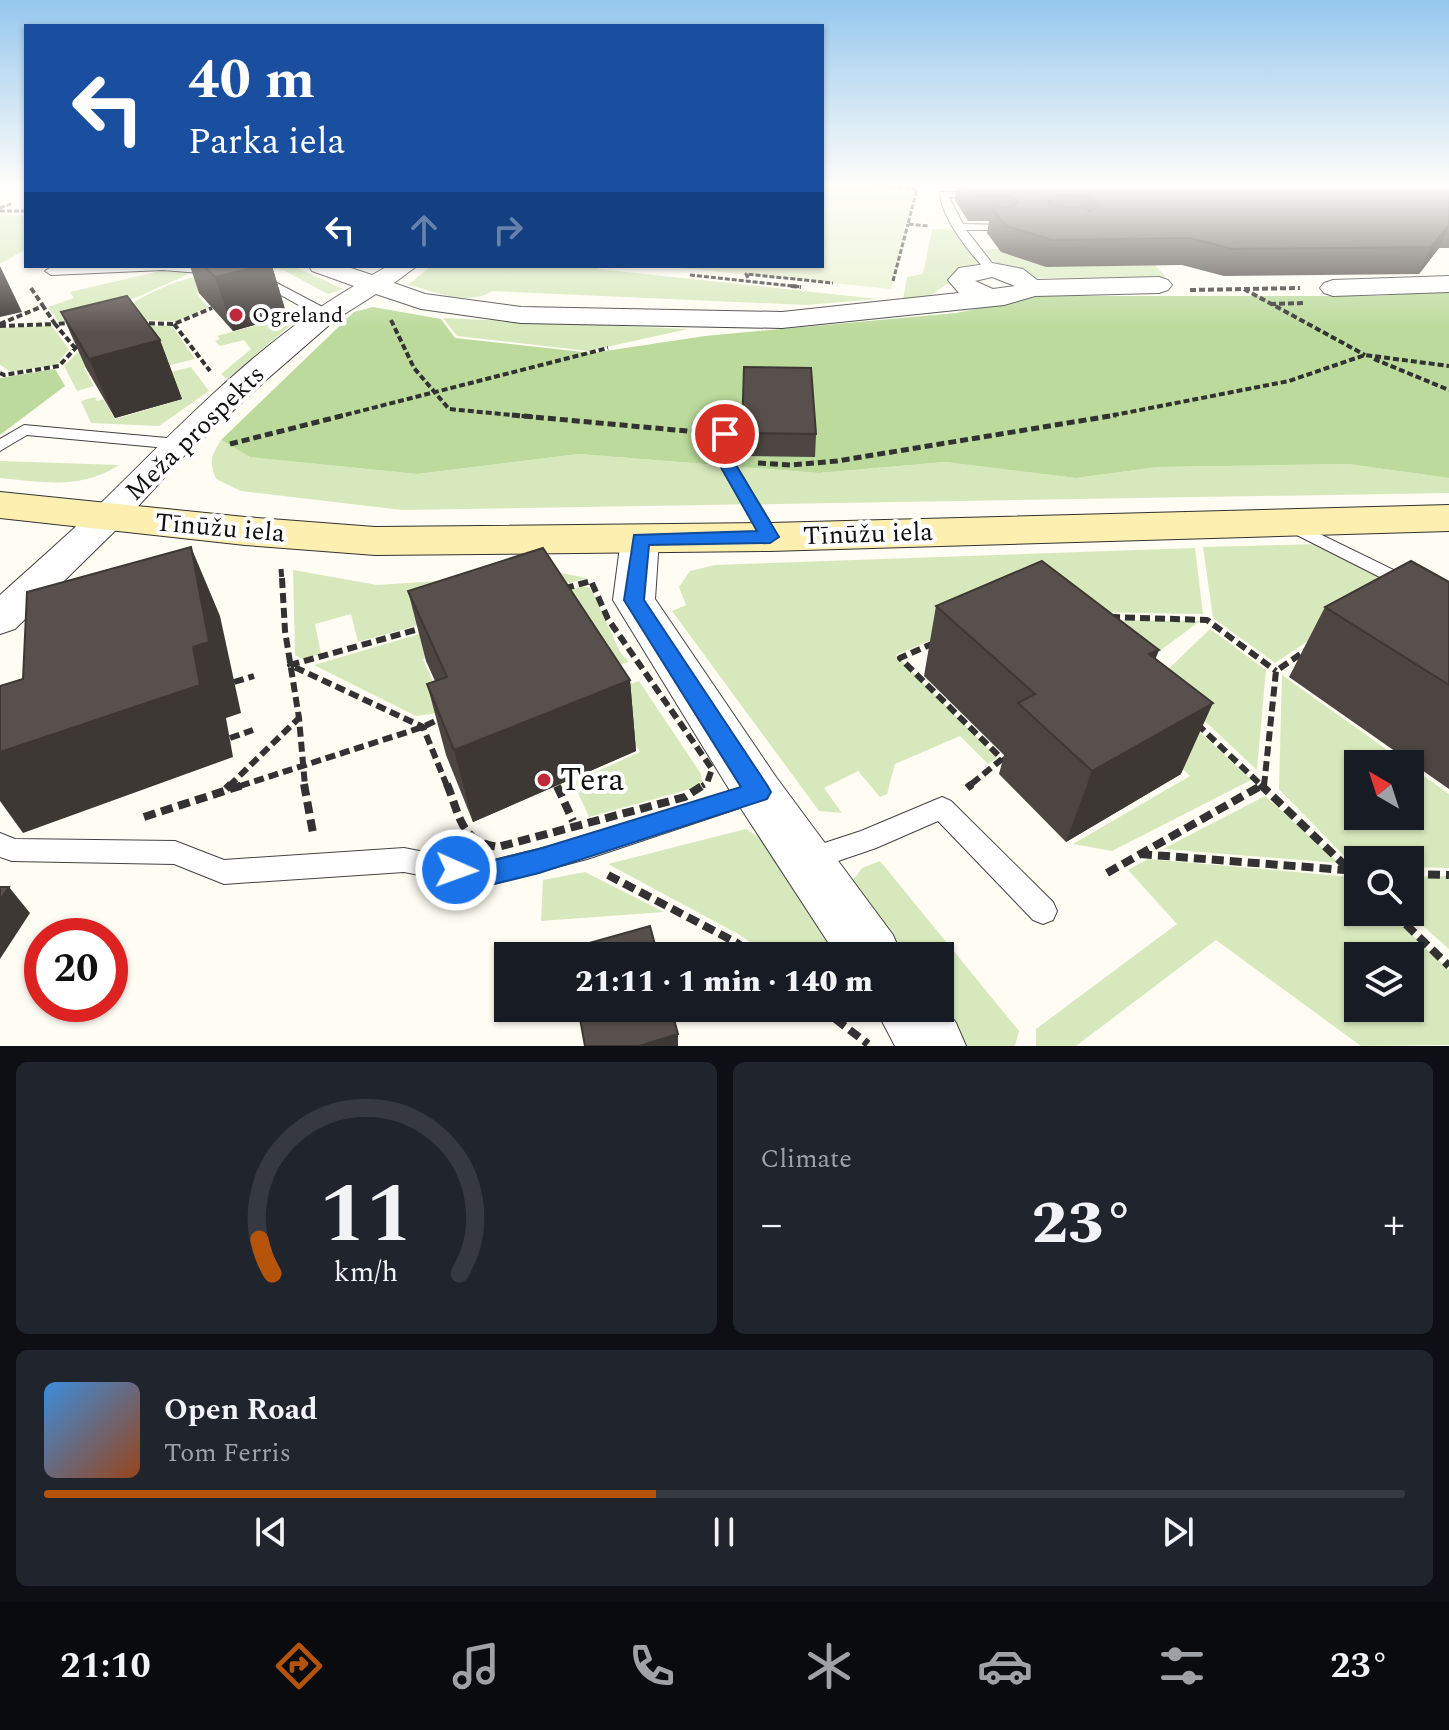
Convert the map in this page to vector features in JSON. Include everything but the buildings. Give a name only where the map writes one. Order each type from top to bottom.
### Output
[{"type":"main road","name":"Tīnūžu iela","points":[[0,505],[375,541],[770,537],[1449,518]]},
{"type":"street","points":[[324,268],[378,300],[421,301],[521,315],[782,320],[1020,295],[1029,288],[1170,288]]},
{"type":"street","name":"Meža prospekts","points":[[0,619],[108,517],[178,444],[325,314],[378,300],[403,268]]},
{"type":"street","points":[[999,297],[984,295],[964,286],[961,280],[968,273],[992,270],[1015,275],[1028,283],[1029,288]]},
{"type":"street","points":[[1333,288],[1449,284]]},
{"type":"street","points":[[931,303],[964,286]]},
{"type":"street","points":[[640,539],[634,600],[758,792],[863,942]]},
{"type":"street","points":[[917,1022],[933,1046]]},
{"type":"lane","points":[[962,234],[977,256],[992,270]]},
{"type":"lane","points":[[51,271],[151,268]]},
{"type":"lane","points":[[194,268],[234,272]]},
{"type":"lane","points":[[250,273],[325,314]]},
{"type":"lane","points":[[724,413],[726,462],[770,537]]},
{"type":"lane","points":[[0,446],[24,430],[178,444]]},
{"type":"lane","points":[[1284,522],[1449,605]]},
{"type":"lane","points":[[0,844],[12,850],[175,853],[224,872],[404,860],[482,875],[587,848],[758,792]]},
{"type":"lane","points":[[807,860],[867,840],[942,808],[1043,911]]},
{"type":"path","points":[[891,289],[905,234]]},
{"type":"path","points":[[747,279],[746,274],[833,283]]},
{"type":"path","points":[[690,275],[808,288]]},
{"type":"path","points":[[1170,288],[1304,288]]},
{"type":"path","points":[[1243,289],[1365,355],[1449,390]]},
{"type":"path","points":[[378,300],[390,318],[405,356],[429,392],[449,409],[725,434]]},
{"type":"path","points":[[0,325],[43,306],[75,348]]},
{"type":"path","points":[[131,323],[174,324],[212,308]]},
{"type":"path","points":[[0,325],[71,323]]},
{"type":"path","points":[[174,324],[213,374]]},
{"type":"path","points":[[0,373],[4,375],[59,366],[84,339]]},
{"type":"path","points":[[228,444],[622,345]]},
{"type":"path","points":[[726,462],[791,465],[837,461],[1157,408],[1289,381],[1365,355],[1449,366]]},
{"type":"path","points":[[280,560],[290,665],[299,718],[301,766],[320,866]]},
{"type":"path","points":[[591,581],[608,619],[712,769],[707,783],[685,797],[498,847],[479,844],[466,831],[423,727],[290,665],[591,581]]},
{"type":"path","points":[[1103,617],[1207,620],[1276,671]]},
{"type":"path","points":[[942,808],[1002,759],[900,658],[943,639]]},
{"type":"path","points":[[1264,786],[1276,671],[1311,647]]},
{"type":"path","points":[[234,682],[254,676]]},
{"type":"path","points":[[135,820],[423,727],[450,714]]},
{"type":"path","points":[[1189,717],[1344,861]]},
{"type":"path","points":[[225,789],[299,718]]},
{"type":"path","points":[[230,738],[253,730]]},
{"type":"path","points":[[1107,873],[1264,786]]},
{"type":"path","points":[[587,848],[594,867],[735,942]]},
{"type":"path","points":[[1139,854],[1344,869]]},
{"type":"path","points":[[1424,874],[1449,875]]},
{"type":"path","points":[[1408,926],[1449,966]]},
{"type":"path","points":[[839,1022],[870,1046]]},
{"type":"green space","points":[[0,234],[24,234],[24,250],[0,264]]},
{"type":"green space","points":[[824,234],[905,234],[891,289],[681,268],[824,268]]},
{"type":"green space","points":[[931,234],[957,234],[978,262],[930,296],[903,299],[907,277],[923,274]]},
{"type":"green space","points":[[985,249],[999,249],[1046,267],[1155,265],[1166,277],[1035,278],[997,266]]},
{"type":"green space","points":[[259,268],[297,268],[343,289],[328,294],[283,270]]},
{"type":"green space","points":[[429,268],[598,268],[878,299],[806,305],[492,291],[483,296],[462,298],[408,285]]},
{"type":"green space","points":[[160,271],[189,272],[126,302],[101,320],[58,321],[48,307],[74,298],[70,292]]},
{"type":"green space","points":[[218,273],[248,280],[196,293],[208,307],[177,321],[109,320],[160,289]]},
{"type":"green space","points":[[1449,291],[1449,478],[1348,464],[1158,467],[1076,478],[945,462],[819,473],[579,454],[417,474],[250,457],[221,440],[354,312],[373,307],[441,319],[455,338],[592,353],[705,336],[956,313],[1040,296],[1377,296]]},
{"type":"green space","points":[[289,316],[292,324],[227,379],[221,374],[251,349],[244,340],[220,346],[215,341],[220,339],[217,336]]},
{"type":"green space","points":[[443,318],[688,329],[588,351],[457,336]]},
{"type":"green space","points":[[51,325],[69,349],[56,365],[11,372],[0,365],[0,328]]},
{"type":"green space","points":[[105,325],[172,326],[195,359],[163,367],[150,350],[84,368],[94,386],[77,391],[64,366]]},
{"type":"green space","points":[[191,367],[209,391],[159,426],[91,423],[81,401],[95,397],[97,401],[103,399],[115,419],[183,399],[166,373]]},
{"type":"green space","points":[[55,369],[65,386],[0,435],[0,378]]},
{"type":"green space","points":[[221,440],[251,457],[417,474],[579,454],[819,473],[945,462],[1076,478],[1158,467],[1348,464],[1449,478],[1449,493],[402,510],[241,491],[216,479],[212,459]]},
{"type":"green space","points":[[0,461],[119,465],[90,478],[47,482],[0,478]]},
{"type":"green space","points":[[1321,544],[1426,595],[1365,603],[1275,663],[1213,618],[1203,547]]},
{"type":"green space","points":[[1195,548],[1203,614],[1089,612],[1029,598],[896,655],[997,758],[988,764],[960,736],[895,764],[887,794],[880,797],[858,771],[824,788],[842,813],[819,811],[672,611],[686,605],[679,587],[690,571],[715,565]]},
{"type":"green space","points":[[293,570],[377,585],[561,573],[587,578],[358,642],[351,614],[315,624],[321,654],[302,659],[295,655]]},
{"type":"green space","points":[[582,586],[590,588],[620,652],[629,662],[615,666],[556,613],[423,659],[447,712],[416,716],[314,665]]},
{"type":"green space","points":[[1094,620],[1200,621],[1122,679]]},
{"type":"green space","points":[[1210,629],[1266,670],[1257,770],[1159,678]]},
{"type":"green space","points":[[1282,675],[1387,750],[1344,750],[1344,830],[1424,830],[1424,776],[1449,794],[1449,868],[1424,867],[1424,846],[1344,846],[1344,856],[1279,789]]},
{"type":"green space","points":[[639,681],[701,774],[702,782],[694,788],[589,817],[573,782],[640,752],[604,693]]},
{"type":"green space","points":[[1156,691],[1251,780],[1112,851],[1073,844],[1190,776],[1136,725]]},
{"type":"green space","points":[[1265,796],[1339,863],[1163,849]]},
{"type":"green space","points":[[746,829],[774,846],[839,942],[750,942],[608,864]]},
{"type":"green space","points":[[1148,859],[1344,876],[1344,926],[1403,926],[1420,942],[1344,942],[1344,1022],[1424,1022],[1424,946],[1449,970],[1449,1045],[1361,1046],[1216,940],[1076,1046],[1036,1046],[1036,1029],[1177,924],[1128,870]]},
{"type":"green space","points":[[880,861],[946,942],[891,942],[850,884],[862,868]]},
{"type":"green space","points":[[585,872],[664,912],[541,921],[543,880]]},
{"type":"green space","points":[[1449,876],[1449,949],[1423,926],[1424,877]]},
{"type":"green space","points":[[954,952],[1019,1031],[1015,1046],[965,1046],[949,1022],[954,1022]]},
{"type":"place","name":"Ogreland","points":[[236,315]]},
{"type":"place","name":"Tera","points":[[544,780]]},
{"type":"route","points":[[456,870],[482,875],[539,861],[758,792],[634,600],[640,539],[770,537],[726,462],[725,434]]}]
